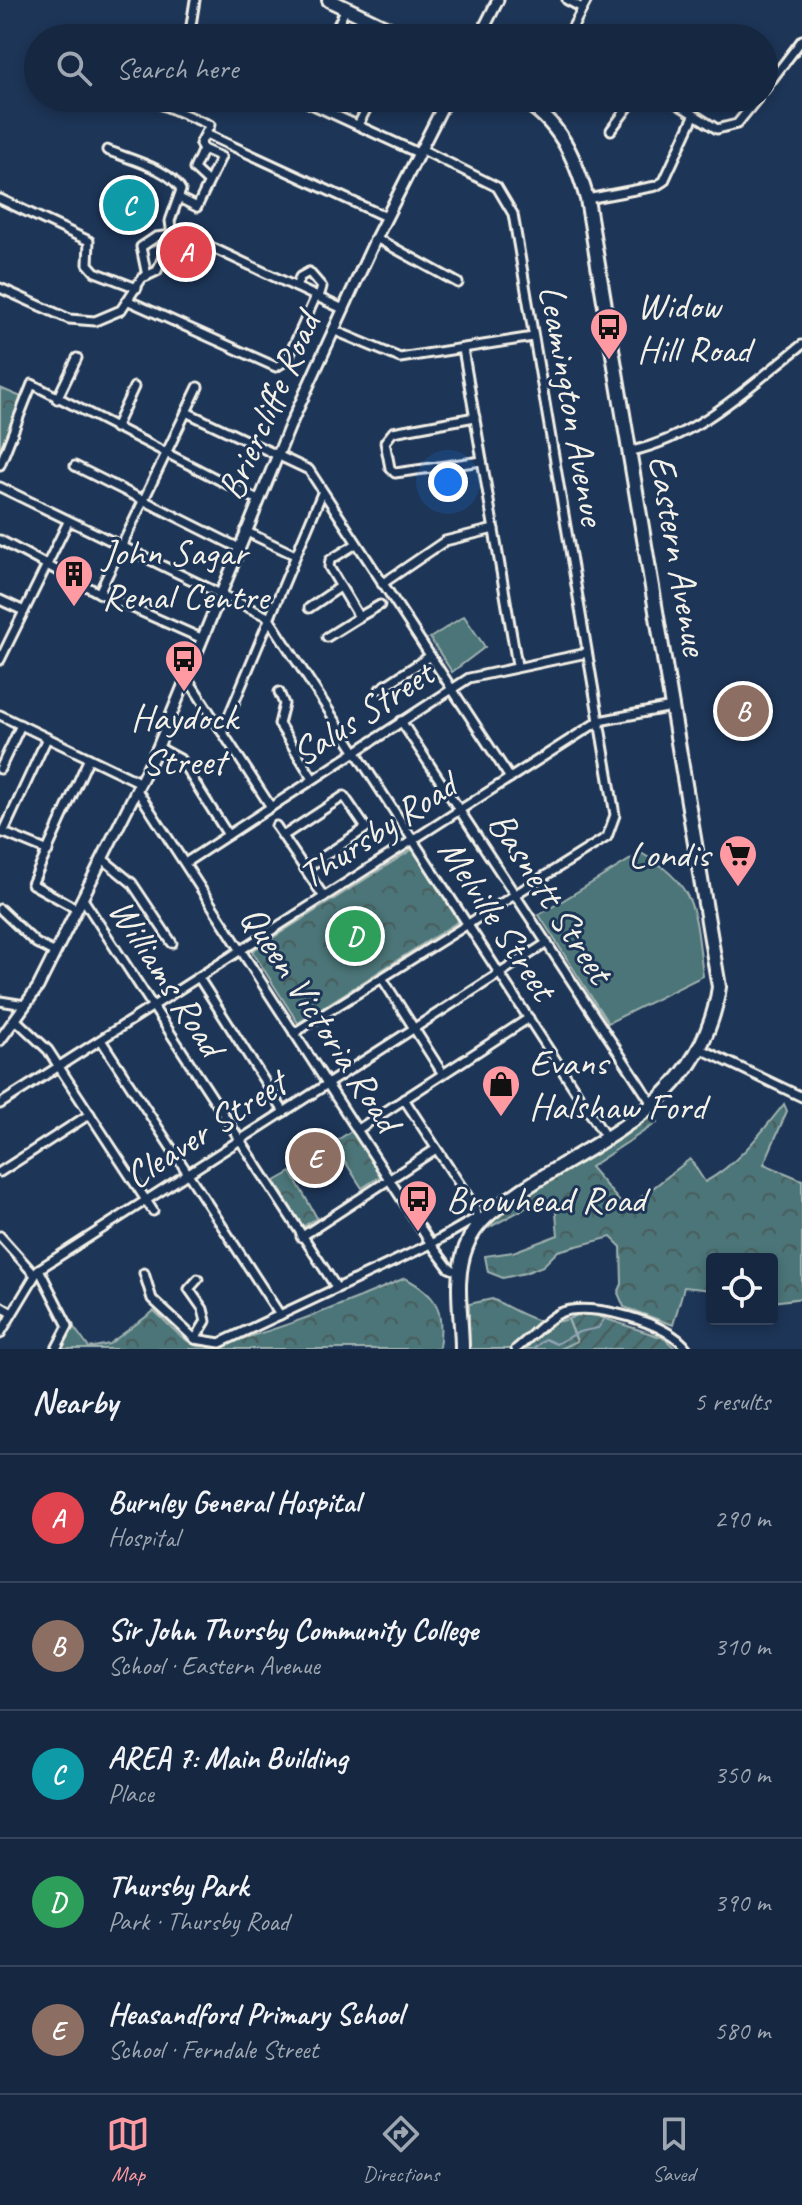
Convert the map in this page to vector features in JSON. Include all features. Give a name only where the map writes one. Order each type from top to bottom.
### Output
[{"type":"highway","points":[[332,1],[378,24]]},
{"type":"highway","name":"Eastern Avenue","points":[[460,1269],[466,1245],[479,1218],[653,1105],[681,1080],[701,1049],[716,1009],[719,987],[632,451],[587,199],[578,168],[560,133],[540,112]]},
{"type":"highway","points":[[460,1269],[462,1349]]},
{"type":"street","points":[[193,24],[195,0]]},
{"type":"street","points":[[486,24],[498,0]]},
{"type":"street","points":[[567,0],[584,4],[575,24]]},
{"type":"street","points":[[339,24],[346,8]]},
{"type":"street","points":[[778,72],[802,40]]},
{"type":"street","points":[[179,112],[210,125],[200,144],[203,149],[221,157],[197,207],[179,198]]},
{"type":"street","points":[[330,112],[419,151]]},
{"type":"street","points":[[358,125],[365,112]]},
{"type":"street","name":"Briercliffe Road","points":[[0,1040],[25,1005],[55,953],[158,747],[277,455],[376,238],[440,112]]},
{"type":"street","points":[[611,130],[624,112]]},
{"type":"street","points":[[688,112],[708,126],[727,128],[737,124],[747,112]]},
{"type":"street","points":[[587,199],[656,186],[664,181],[694,116]]},
{"type":"street","points":[[206,134],[386,217]]},
{"type":"street","points":[[203,149],[194,169],[208,182]]},
{"type":"street","points":[[0,288],[69,319],[95,321],[121,310],[147,276],[157,271],[172,235],[170,221],[181,190],[177,183],[107,150]]},
{"type":"street","name":"Leamington Avenue","points":[[419,151],[486,181],[505,195],[515,224],[615,815],[607,837],[515,894]]},
{"type":"street","points":[[0,199],[89,241],[88,264],[95,272],[137,288]]},
{"type":"street","points":[[147,276],[141,247],[156,237],[183,234],[343,309]]},
{"type":"street","points":[[376,238],[458,283]]},
{"type":"street","points":[[309,272],[311,261]]},
{"type":"street","points":[[296,287],[300,277],[309,272]]},
{"type":"street","points":[[129,301],[276,367],[287,360],[322,287],[309,272]]},
{"type":"street","points":[[333,330],[400,358],[533,337]]},
{"type":"street","points":[[632,451],[665,444],[687,433],[802,345]]},
{"type":"street","points":[[463,349],[517,665]]},
{"type":"street","points":[[57,399],[77,358]]},
{"type":"street","points":[[0,465],[32,384],[258,500]]},
{"type":"street","points":[[115,428],[134,387]]},
{"type":"street","points":[[99,593],[198,387]]},
{"type":"street","points":[[186,412],[309,470],[510,778]]},
{"type":"street","points":[[475,417],[393,432],[385,442],[390,468],[395,473],[482,461]]},
{"type":"street","points":[[75,466],[239,548]]},
{"type":"street","points":[[0,487],[268,617]]},
{"type":"street","points":[[222,732],[322,493]]},
{"type":"street","points":[[0,659],[68,522]]},
{"type":"street","points":[[382,584],[445,541],[494,529]]},
{"type":"street","points":[[245,531],[295,555]]},
{"type":"street","points":[[0,540],[99,593],[203,639]]},
{"type":"street","points":[[356,544],[330,560],[329,567],[359,617]]},
{"type":"street","points":[[309,608],[340,587]]},
{"type":"street","points":[[0,600],[24,611]]},
{"type":"street","points":[[327,637],[380,605]]},
{"type":"street","name":"Melville Street","points":[[268,617],[605,1136]]},
{"type":"street","name":"Salus Street","points":[[185,863],[451,688],[483,672],[587,653]]},
{"type":"street","points":[[380,689],[430,656]]},
{"type":"street","points":[[188,679],[271,807]]},
{"type":"street","points":[[279,692],[284,704],[279,726],[313,779]]},
{"type":"street","name":"Thursby Road","points":[[0,1104],[599,721],[674,706]]},
{"type":"street","points":[[0,715],[139,786]]},
{"type":"street","name":"Basnett Street","points":[[401,721],[653,1105]]},
{"type":"street","points":[[0,769],[21,725]]},
{"type":"street","points":[[47,738],[2,832],[48,851]]},
{"type":"street","points":[[158,747],[180,759],[228,835]]},
{"type":"street","points":[[77,909],[32,884],[89,758]]},
{"type":"street","name":"Queen Victoria Road","points":[[139,786],[241,951],[431,1244],[449,1268],[460,1269]]},
{"type":"street","points":[[283,836],[344,796],[366,828],[305,869]]},
{"type":"street","points":[[276,826],[324,897]]},
{"type":"street","points":[[104,860],[132,883],[172,943]]},
{"type":"street","points":[[294,1033],[515,894]]},
{"type":"street","name":"Williams Road","points":[[83,899],[336,1287]]},
{"type":"street","points":[[0,909],[36,943],[55,953]]},
{"type":"street","name":"Cleaver Street","points":[[0,1334],[36,1271],[547,943]]},
{"type":"street","points":[[199,978],[284,1112]]},
{"type":"street","points":[[382,978],[443,1074]]},
{"type":"street","points":[[0,1001],[25,1005]]},
{"type":"street","points":[[357,1130],[529,1018]]},
{"type":"street","points":[[15,1019],[39,1038],[153,1211]]},
{"type":"street","points":[[101,1040],[190,1172],[280,1315]]},
{"type":"street","points":[[701,1049],[802,1097]]},
{"type":"street","points":[[144,1273],[152,1299],[195,1339],[220,1343],[431,1244],[479,1218],[404,1099]]},
{"type":"street","points":[[0,1172],[90,1114]]},
{"type":"street","points":[[301,1237],[436,1149]]},
{"type":"street","points":[[0,1236],[36,1271],[68,1326],[56,1349]]},
{"type":"street","points":[[195,1339],[206,1321],[203,1309],[189,1289],[198,1279]]},
{"type":"street","points":[[0,1306],[12,1313]]},
{"type":"street","points":[[516,1349],[559,1314],[581,1307],[597,1308],[668,1332],[687,1349]]},
{"type":"green space","points":[[0,388],[26,399],[0,465]]},
{"type":"green space","points":[[464,616],[485,647],[452,672],[430,638]]},
{"type":"green space","points":[[413,849],[459,921],[298,1023],[252,951]]},
{"type":"green space","points":[[641,853],[674,878],[691,904],[703,976],[608,1023],[539,915]]},
{"type":"green space","points":[[784,1104],[787,1111],[764,1164],[802,1180],[802,1298],[778,1301],[778,1253],[706,1253],[706,1289],[684,1287],[673,1325],[624,1307],[618,1293],[622,1284],[621,1247],[611,1237],[558,1251],[543,1266],[525,1273],[503,1278],[488,1272],[485,1256],[513,1252],[558,1235],[555,1203],[542,1199],[490,1227],[495,1217],[654,1112],[658,1122],[590,1167],[626,1209],[690,1159],[705,1182],[748,1147]]},
{"type":"green space","points":[[353,1130],[382,1175],[362,1188],[333,1143]]},
{"type":"green space","points":[[291,1172],[317,1218],[302,1227],[275,1181]]},
{"type":"green space","points":[[405,1278],[425,1291],[437,1306],[441,1324],[439,1349],[61,1349],[73,1326],[89,1348],[109,1344],[154,1311],[191,1343],[197,1346],[215,1345],[269,1331]]},
{"type":"green space","points":[[492,1299],[538,1320],[558,1322],[568,1319],[577,1341],[560,1349],[469,1349],[469,1304]]},
{"type":"green space","points":[[585,1312],[664,1338],[676,1349],[560,1349],[577,1341],[568,1319]]},
{"type":"waterway","points":[[533,1349],[545,1339],[556,1344],[579,1332],[598,1328],[604,1320]]},
{"type":"place","name":"AREA 7: Main Building","points":[[129,205]]},
{"type":"place","name":"Burnley General Hospital","points":[[186,252]]},
{"type":"place","name":"Widow Hill Road","points":[[609,361]]},
{"type":"place","name":"John Sagar Renal Centre","points":[[74,608]]},
{"type":"place","name":"Haydock Street","points":[[184,693]]},
{"type":"place","name":"Sir John Thursby Community College","points":[[743,711]]},
{"type":"place","name":"Londis","points":[[738,888]]},
{"type":"place","name":"Thursby Park","points":[[355,936]]},
{"type":"place","name":"Evans Halshaw Ford","points":[[501,1118]]},
{"type":"place","name":"Heasandford Primary School","points":[[315,1158]]},
{"type":"place","name":"Browhead Road","points":[[418,1233]]}]
